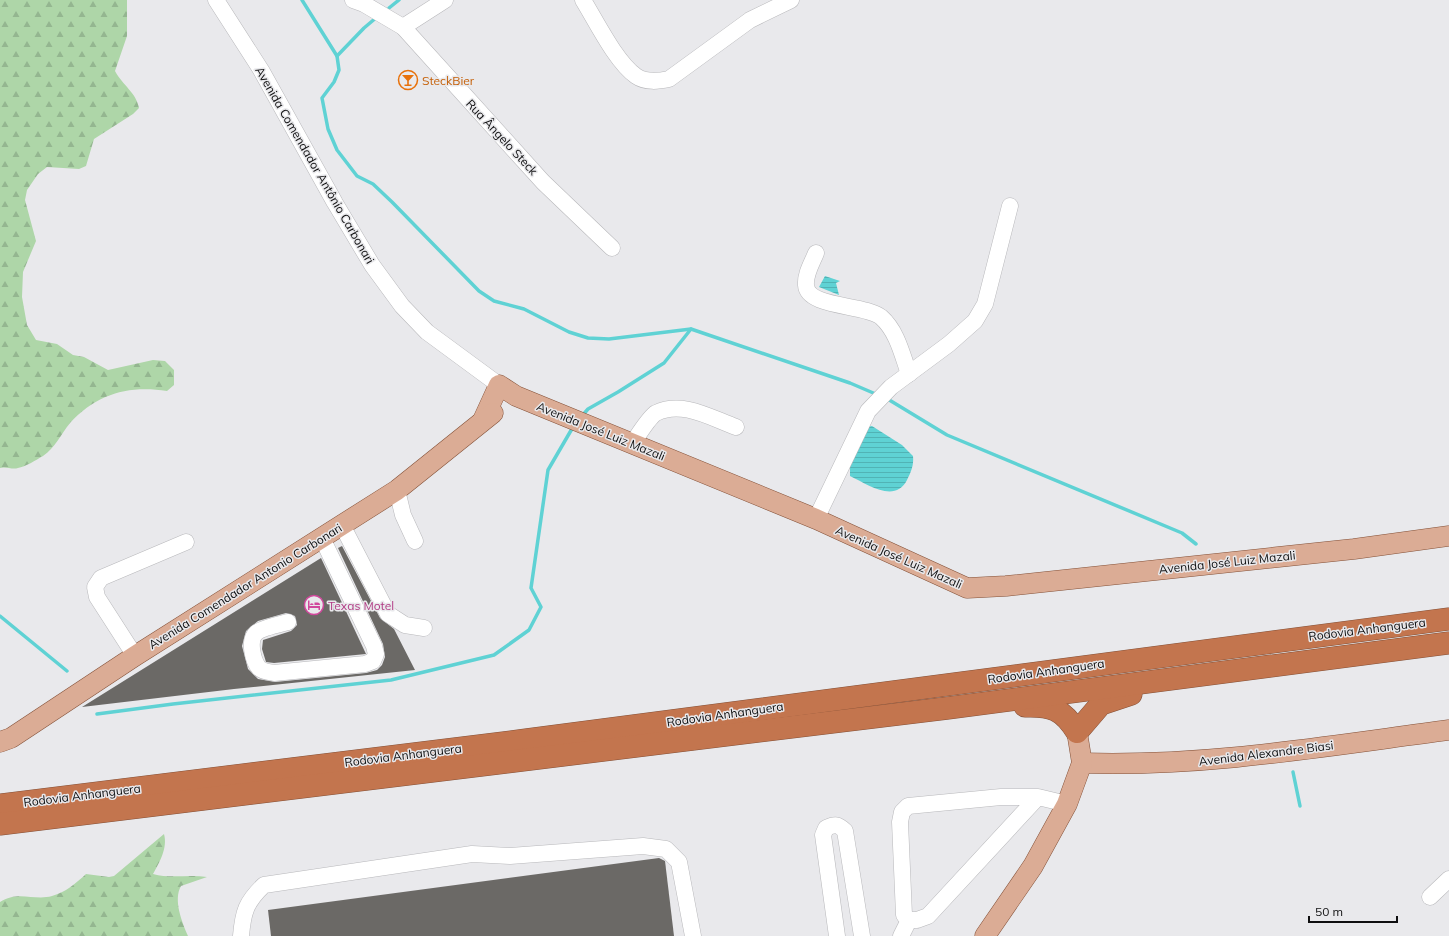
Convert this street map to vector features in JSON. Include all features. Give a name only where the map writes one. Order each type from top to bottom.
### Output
[{"type":"highway","name":"Rodovia Anhanguera","points":[[0,805],[526,740],[1449,618]]},
{"type":"highway","name":"Rodovia Anhanguera","points":[[0,824],[948,708],[1449,643]]},
{"type":"highway","points":[[948,708],[1044,706],[1058,711],[1069,719],[1077,732],[1101,704],[1126,695],[1236,671]]},
{"type":"main road","name":"Avenida Comendador Antônio Carbonari","points":[[500,385],[516,396]]},
{"type":"main road","name":"Avenida Comendador Antonio Carbonari","points":[[483,420],[500,385]]},
{"type":"main road","name":"Avenida Comendador Antonio Carbonari","points":[[0,742],[17,734],[135,656],[397,490],[483,420],[516,396]]},
{"type":"main road","name":"Avenida José Luiz Mazali","points":[[516,396],[816,519],[967,588],[1006,586],[1346,550],[1449,536]]},
{"type":"main road","name":"Avenida Alexandre Biasi","points":[[1082,763],[1124,765],[1216,760],[1449,730]]},
{"type":"main road","points":[[985,936],[1033,866],[1067,804],[1082,763],[1077,732]]},
{"type":"street","name":"Avenida Comendador Antônio Carbonari","points":[[216,0],[261,70],[335,203],[368,258],[402,306],[427,332],[500,385]]},
{"type":"street","name":"Rua Ângelo Steck","points":[[353,0],[364,4],[403,27],[527,165],[612,248]]},
{"type":"street","points":[[403,27],[445,0]]},
{"type":"street","points":[[583,0],[620,60],[637,77],[656,82],[669,79],[750,20],[791,0]]},
{"type":"street","points":[[816,519],[868,411],[890,387],[949,344],[975,321],[985,304],[1010,206]]},
{"type":"street","points":[[816,253],[806,277],[806,287],[810,294],[820,301],[858,308],[880,316],[892,330],[909,374]]},
{"type":"street","points":[[632,444],[655,414],[676,407],[693,411],[736,427]]},
{"type":"street","points":[[397,490],[403,515],[415,541]]},
{"type":"street","points":[[342,525],[388,614],[405,625],[424,628]]},
{"type":"street","points":[[288,622],[256,632],[252,638],[255,660],[259,668],[265,672],[274,673],[365,664],[373,661],[376,654],[374,646],[322,538]]},
{"type":"street","points":[[135,656],[97,597],[95,587],[101,578],[186,542]]},
{"type":"street","points":[[1038,797],[928,916],[917,920],[909,920],[904,915],[900,822],[902,812],[908,806],[1001,797],[1038,797],[1067,804]]},
{"type":"street","points":[[837,936],[823,835],[826,828],[834,824],[840,826],[845,831],[862,936]]},
{"type":"street","points":[[242,936],[243,914],[252,896],[264,885],[472,854],[510,856],[643,846],[666,849],[679,862],[693,936]]},
{"type":"street","points":[[1430,897],[1449,879]]},
{"type":"street","points":[[901,936],[909,920]]},
{"type":"green space","points":[[0,0],[127,0],[127,36],[115,71],[132,93],[139,108],[133,114],[94,139],[86,166],[79,169],[47,167],[38,174],[27,190],[25,200],[36,241],[23,272],[22,297],[27,325],[36,340],[57,344],[73,355],[84,357],[108,370],[153,360],[165,361],[174,370],[174,385],[167,391],[139,389],[114,394],[102,399],[80,413],[70,423],[47,453],[27,465],[14,469],[4,467],[0,468]]},
{"type":"green space","points":[[164,834],[164,850],[153,874],[166,876],[207,877],[181,886],[179,892],[179,911],[188,936],[0,936],[0,902],[20,896],[52,896],[66,890],[86,874],[109,877],[114,876]]},
{"type":"water","points":[[825,276],[840,281],[836,283],[839,295],[819,287]]},
{"type":"water","points":[[872,426],[902,445],[913,456],[912,468],[907,480],[902,487],[895,491],[880,490],[850,476],[850,466],[866,427]]},
{"type":"building","name":"Texas Motel","points":[[342,546],[380,618],[394,629],[415,670],[82,707],[321,558],[366,654],[274,663],[266,662],[262,649],[263,640],[291,631],[297,625],[295,616],[286,613],[258,621],[246,631],[242,646],[248,669],[258,679],[275,682],[366,673],[377,670],[382,665],[385,657],[383,644],[338,548]]},
{"type":"building","points":[[659,858],[665,861],[674,936],[271,936],[268,910]]},
{"type":"waterway","points":[[302,0],[337,56],[339,70],[334,82],[322,98],[328,129],[337,150],[357,176],[373,184],[479,291],[494,301],[524,309],[569,332],[588,338],[609,339],[691,329],[850,383],[878,395]]},
{"type":"waterway","points":[[389,8],[399,0]]},
{"type":"waterway","points":[[337,56],[377,17]]},
{"type":"waterway","points":[[582,416],[588,409],[664,363],[691,329]]},
{"type":"waterway","points":[[886,398],[947,435],[1182,533],[1196,544]]},
{"type":"waterway","points":[[97,714],[173,704],[391,680],[494,655],[529,630],[541,607],[531,588],[548,470],[573,427]]},
{"type":"waterway","points":[[0,616],[67,671]]},
{"type":"waterway","points":[[1293,772],[1300,806]]},
{"type":"place","name":"SteckBier","points":[[408,80]]},
{"type":"place","name":"Texas Motel","points":[[314,605]]}]
